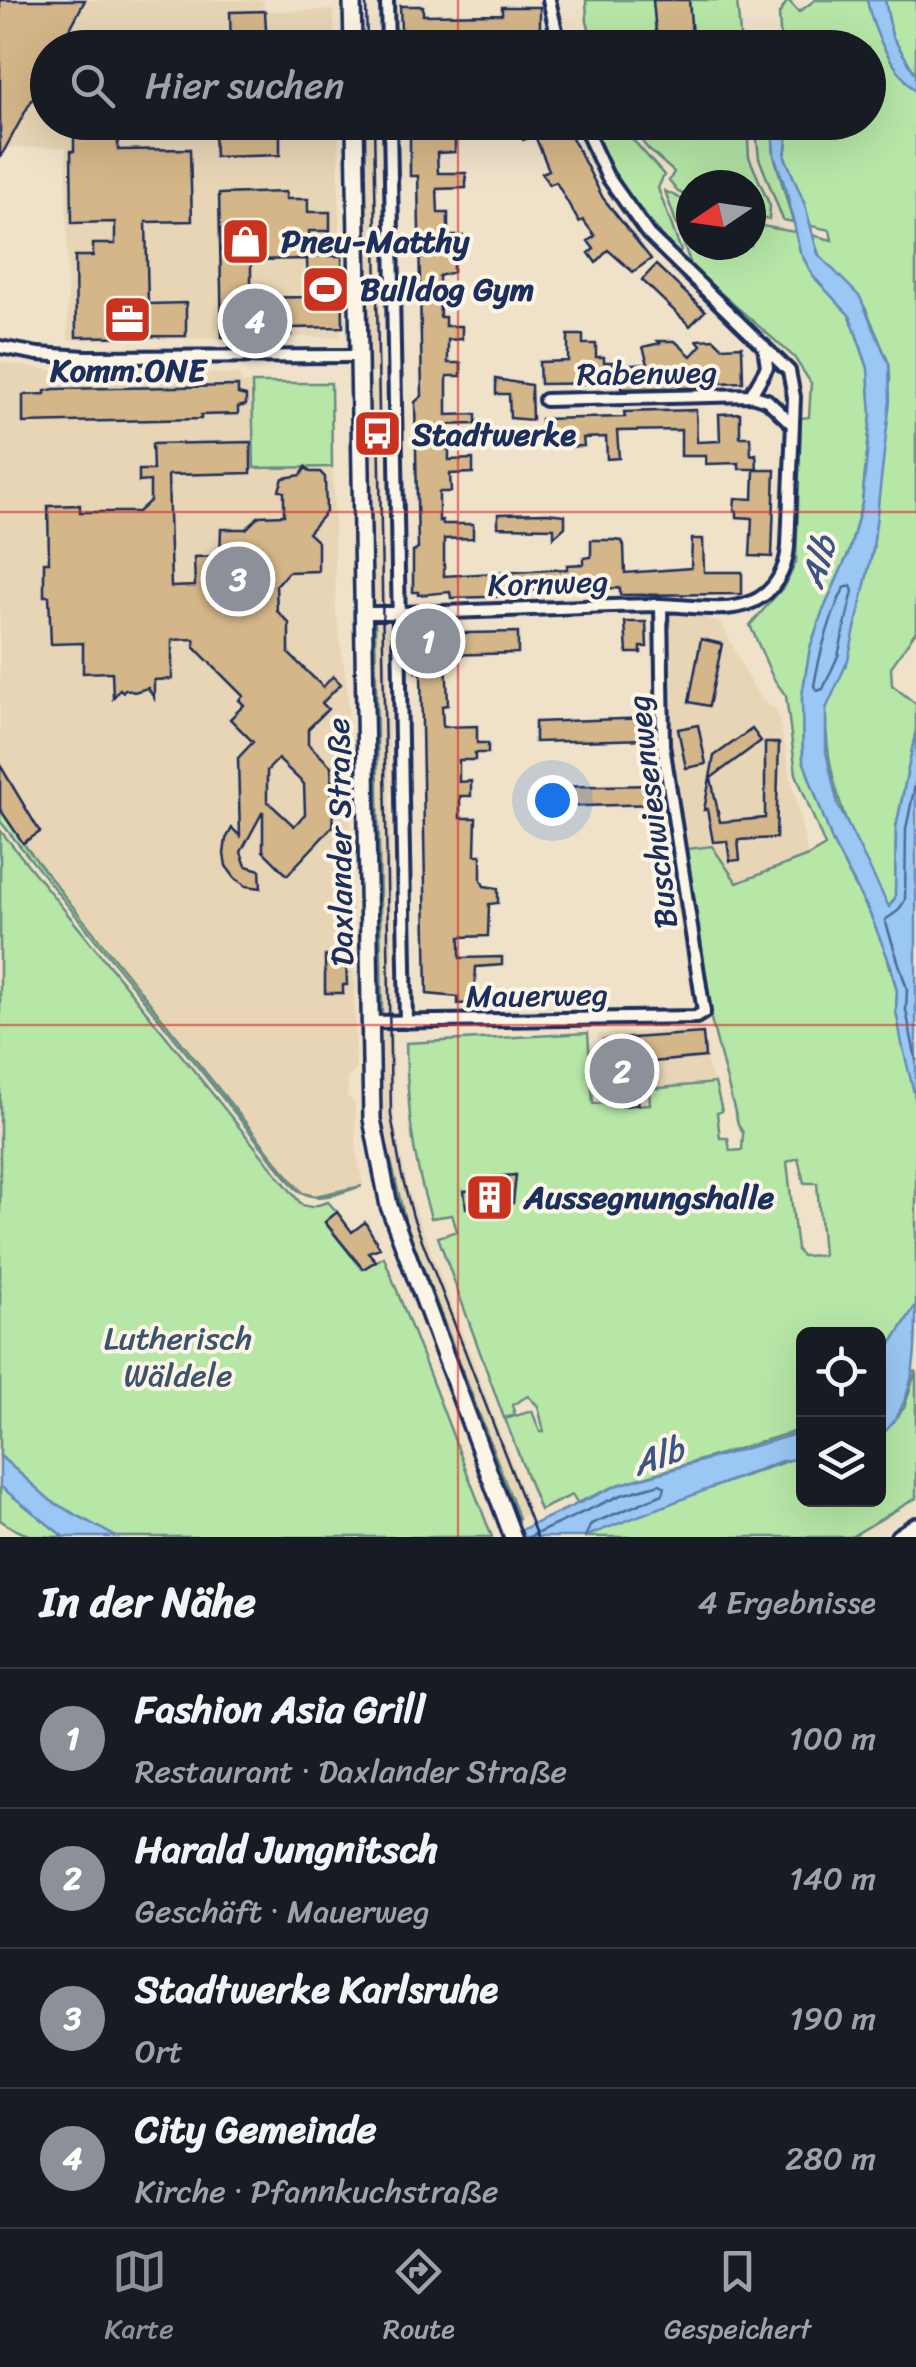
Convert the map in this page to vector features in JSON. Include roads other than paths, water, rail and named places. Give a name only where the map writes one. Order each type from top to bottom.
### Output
[{"type":"street","points":[[352,0],[353,30]]},
{"type":"street","points":[[549,0],[556,30]]},
{"type":"street","name":"Daxlander Straße","points":[[355,140],[372,1119],[389,1206],[511,1530]]},
{"type":"street","name":"Daxlander Straße","points":[[390,140],[406,1022]]},
{"type":"street","points":[[590,140],[607,176],[660,247],[790,371],[794,397],[791,424]]},
{"type":"street","points":[[0,346],[38,354],[86,357],[357,356]]},
{"type":"street","name":"Rabenweg","points":[[751,395],[767,367],[764,346]]},
{"type":"street","name":"Rabenweg","points":[[545,400],[751,395],[774,404],[791,424]]},
{"type":"street","name":"Kornweg","points":[[365,612],[732,607],[757,600],[784,570],[791,424]]},
{"type":"street","name":"Buschwiesenweg","points":[[661,605],[663,745],[704,1012]]},
{"type":"street","name":"Mauerweg","points":[[369,1022],[696,1017],[704,1012]]},
{"type":"street","points":[[900,1537],[916,1526]]},
{"type":"water","points":[[867,0],[885,0],[892,36],[916,75],[916,92],[886,52],[886,30],[876,30]]},
{"type":"water","points":[[773,140],[787,140],[785,157],[805,205],[818,254],[860,297],[889,364],[890,401],[873,549],[848,660],[826,709],[826,752],[838,805],[889,907],[895,898],[896,828],[916,730],[916,1101],[902,1044],[891,966],[868,909],[833,843],[803,760],[802,696],[810,648],[849,552],[862,503],[871,415],[868,368],[850,316],[813,276],[800,251]]},
{"type":"water","points":[[916,1305],[914,1360],[907,1394],[886,1430],[886,1417],[886,1352]]},
{"type":"water","points":[[796,1434],[796,1459],[781,1461],[584,1537],[506,1537],[618,1485]]},
{"type":"water","points":[[0,1456],[51,1501],[116,1537],[64,1537],[0,1486]]},
{"type":"tram line","points":[[366,0],[367,30]]},
{"type":"tram line","points":[[374,140],[391,1115],[413,1217],[537,1537]]},
{"type":"place","name":"Pneu-Matthy","points":[[246,241]]},
{"type":"place","name":"Bulldog Gym","points":[[325,289]]},
{"type":"place","name":"Komm.ONE","points":[[128,320]]},
{"type":"place","name":"City Gemeinde","points":[[255,321]]},
{"type":"place","name":"Stadtwerke","points":[[377,434]]},
{"type":"place","name":"Stadtwerke Karlsruhe","points":[[238,579]]},
{"type":"place","name":"Fashion Asia Grill","points":[[428,641]]},
{"type":"place","name":"Harald Jungnitsch","points":[[622,1071]]},
{"type":"place","name":"Aussegnungshalle","points":[[489,1197]]},
{"type":"water label","name":"Alb","points":[[818,562]]},
{"type":"water label","name":"Alb","points":[[658,1456]]},
{"type":"park label","name":"Lutherisch Wäldele","points":[[178,1356]]}]
